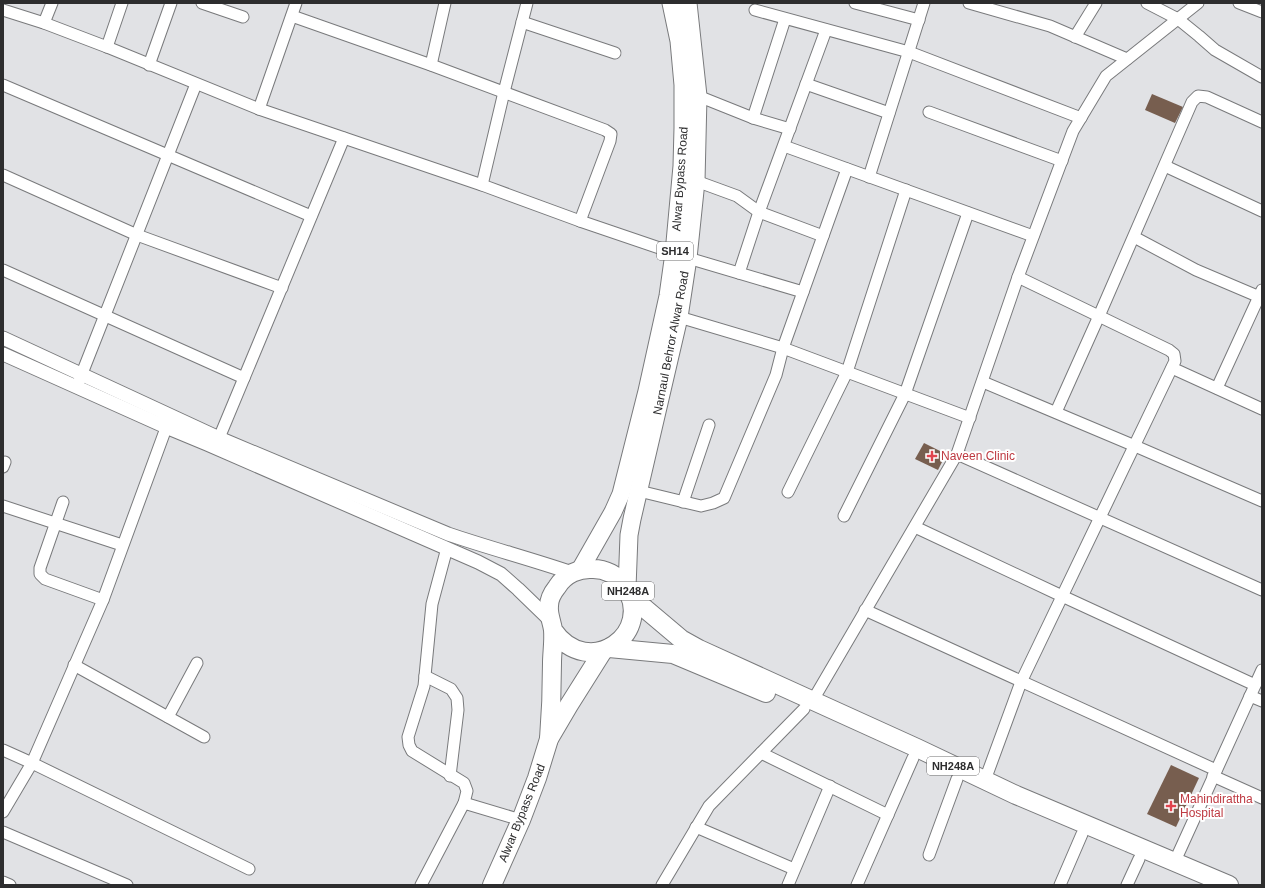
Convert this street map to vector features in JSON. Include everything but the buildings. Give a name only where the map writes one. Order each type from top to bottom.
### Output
[{"type":"highway","name":"NH248A","points":[[629,592],[633,605],[631,622],[623,638],[617,644],[594,653],[584,652],[566,645],[558,638],[552,625],[548,606],[552,593],[560,581],[576,571],[588,569],[603,570],[622,582],[629,592],[681,639],[808,705],[957,779],[1198,885]]},
{"type":"highway","name":"NH248A","points":[[550,739],[552,625]]},
{"type":"highway","name":"NH248A","points":[[606,649],[673,654],[808,705],[917,748],[1048,809],[1175,861],[1229,885]]},
{"type":"highway","name":"NH248A","points":[[550,739],[569,705],[606,649]]},
{"type":"highway","name":"Alwar Bypass Road","points":[[492,885],[521,820],[550,739]]},
{"type":"main road","name":"Alwar Bypass Road","points":[[576,571],[613,512],[621,494],[681,255],[684,128],[683,85],[679,41],[671,3]]},
{"type":"main road","name":"Narnaul Behror Alwar Road","points":[[639,491],[678,317],[681,255],[696,181],[698,96],[688,3]]},
{"type":"main road","name":"SH14","points":[[629,592],[629,535],[639,491]]},
{"type":"street","points":[[44,23],[52,3]]},
{"type":"street","points":[[107,47],[122,3]]},
{"type":"street","points":[[149,65],[171,3]]},
{"type":"street","points":[[202,3],[243,17]]},
{"type":"street","points":[[259,109],[296,3]]},
{"type":"street","points":[[431,65],[445,3]]},
{"type":"street","points":[[482,184],[527,3]]},
{"type":"street","points":[[855,3],[918,20]]},
{"type":"street","points":[[869,177],[924,3]]},
{"type":"street","points":[[969,3],[1050,26],[1127,60]]},
{"type":"street","points":[[1075,37],[1096,3]]},
{"type":"street","points":[[1148,3],[1178,19],[1215,50],[1262,77]]},
{"type":"street","points":[[662,885],[709,806],[808,705],[957,454],[1018,277],[1073,131],[1106,76],[1198,3]]},
{"type":"street","points":[[1239,3],[1262,12]]},
{"type":"street","points":[[3,10],[44,23],[107,47],[259,109],[482,184],[580,221],[681,255],[803,292]]},
{"type":"street","points":[[755,10],[908,52],[1081,118]]},
{"type":"street","points":[[292,16],[431,65],[605,130],[610,134],[610,140],[580,221]]},
{"type":"street","points":[[753,118],[785,19]]},
{"type":"street","points":[[522,22],[615,53]]},
{"type":"street","points":[[739,273],[759,212],[826,30]]},
{"type":"street","points":[[76,387],[106,316],[196,84]]},
{"type":"street","points":[[806,84],[889,113]]},
{"type":"street","points":[[3,85],[312,216]]},
{"type":"street","points":[[698,96],[753,118],[790,129]]},
{"type":"street","points":[[1056,412],[1192,102],[1198,96],[1207,97],[1262,122]]},
{"type":"street","points":[[928,112],[1062,161]]},
{"type":"street","points":[[219,438],[344,138]]},
{"type":"street","points":[[784,146],[1033,236]]},
{"type":"street","points":[[1165,166],[1262,211]]},
{"type":"street","points":[[639,491],[701,506],[724,498],[776,375],[783,348],[847,169]]},
{"type":"street","points":[[3,175],[137,235],[282,288]]},
{"type":"street","points":[[696,181],[737,196],[759,212],[823,236]]},
{"type":"street","points":[[788,492],[847,372],[906,190]]},
{"type":"street","points":[[844,516],[905,394],[968,213]]},
{"type":"street","points":[[1134,237],[1196,270],[1261,294],[1216,388]]},
{"type":"street","points":[[3,270],[244,378]]},
{"type":"street","points":[[985,780],[1021,682],[1135,446],[1174,361],[1174,354],[1169,350],[1018,277]]},
{"type":"street","points":[[678,317],[783,348],[970,418]]},
{"type":"street","points":[[3,338],[82,375],[168,421],[207,444],[447,548],[501,574],[518,589],[552,625]]},
{"type":"street","points":[[3,354],[76,387],[219,438],[448,534],[485,547],[576,571]]},
{"type":"street","points":[[1172,368],[1262,408]]},
{"type":"street","points":[[982,382],[1056,412],[1262,501]]},
{"type":"street","points":[[3,812],[32,763],[103,600],[168,421]]},
{"type":"street","points":[[683,502],[709,425]]},
{"type":"street","points":[[957,454],[1262,590]]},
{"type":"street","points":[[63,502],[40,568],[40,574],[46,579],[103,600]]},
{"type":"street","points":[[3,506],[122,545]]},
{"type":"street","points":[[915,527],[1255,685]]},
{"type":"street","points":[[421,885],[464,803],[467,791],[464,783],[450,776],[412,751],[408,745],[408,738],[424,686],[432,604],[447,548]]},
{"type":"street","points":[[865,610],[1215,773],[1262,798]]},
{"type":"street","points":[[168,717],[197,663]]},
{"type":"street","points":[[74,665],[204,737]]},
{"type":"street","points":[[1175,861],[1262,670]]},
{"type":"street","points":[[425,676],[450,689],[457,698],[458,710],[450,776]]},
{"type":"street","points":[[1250,696],[1262,701]]},
{"type":"street","points":[[3,750],[249,869]]},
{"type":"street","points":[[761,753],[888,815]]},
{"type":"street","points":[[857,885],[913,758]]},
{"type":"street","points":[[929,855],[957,779]]},
{"type":"street","points":[[788,885],[830,786]]},
{"type":"street","points":[[464,803],[521,820]]},
{"type":"street","points":[[696,827],[794,869]]},
{"type":"street","points":[[3,832],[127,885]]},
{"type":"street","points":[[1060,885],[1082,834]]},
{"type":"street","points":[[1127,885],[1139,859]]},
{"type":"street","points":[[3,882],[10,885]]},
{"type":"place","name":"Naveen Clinic","points":[[932,456]]},
{"type":"place","name":"Mahindirattha Hospital","points":[[1171,806]]}]
